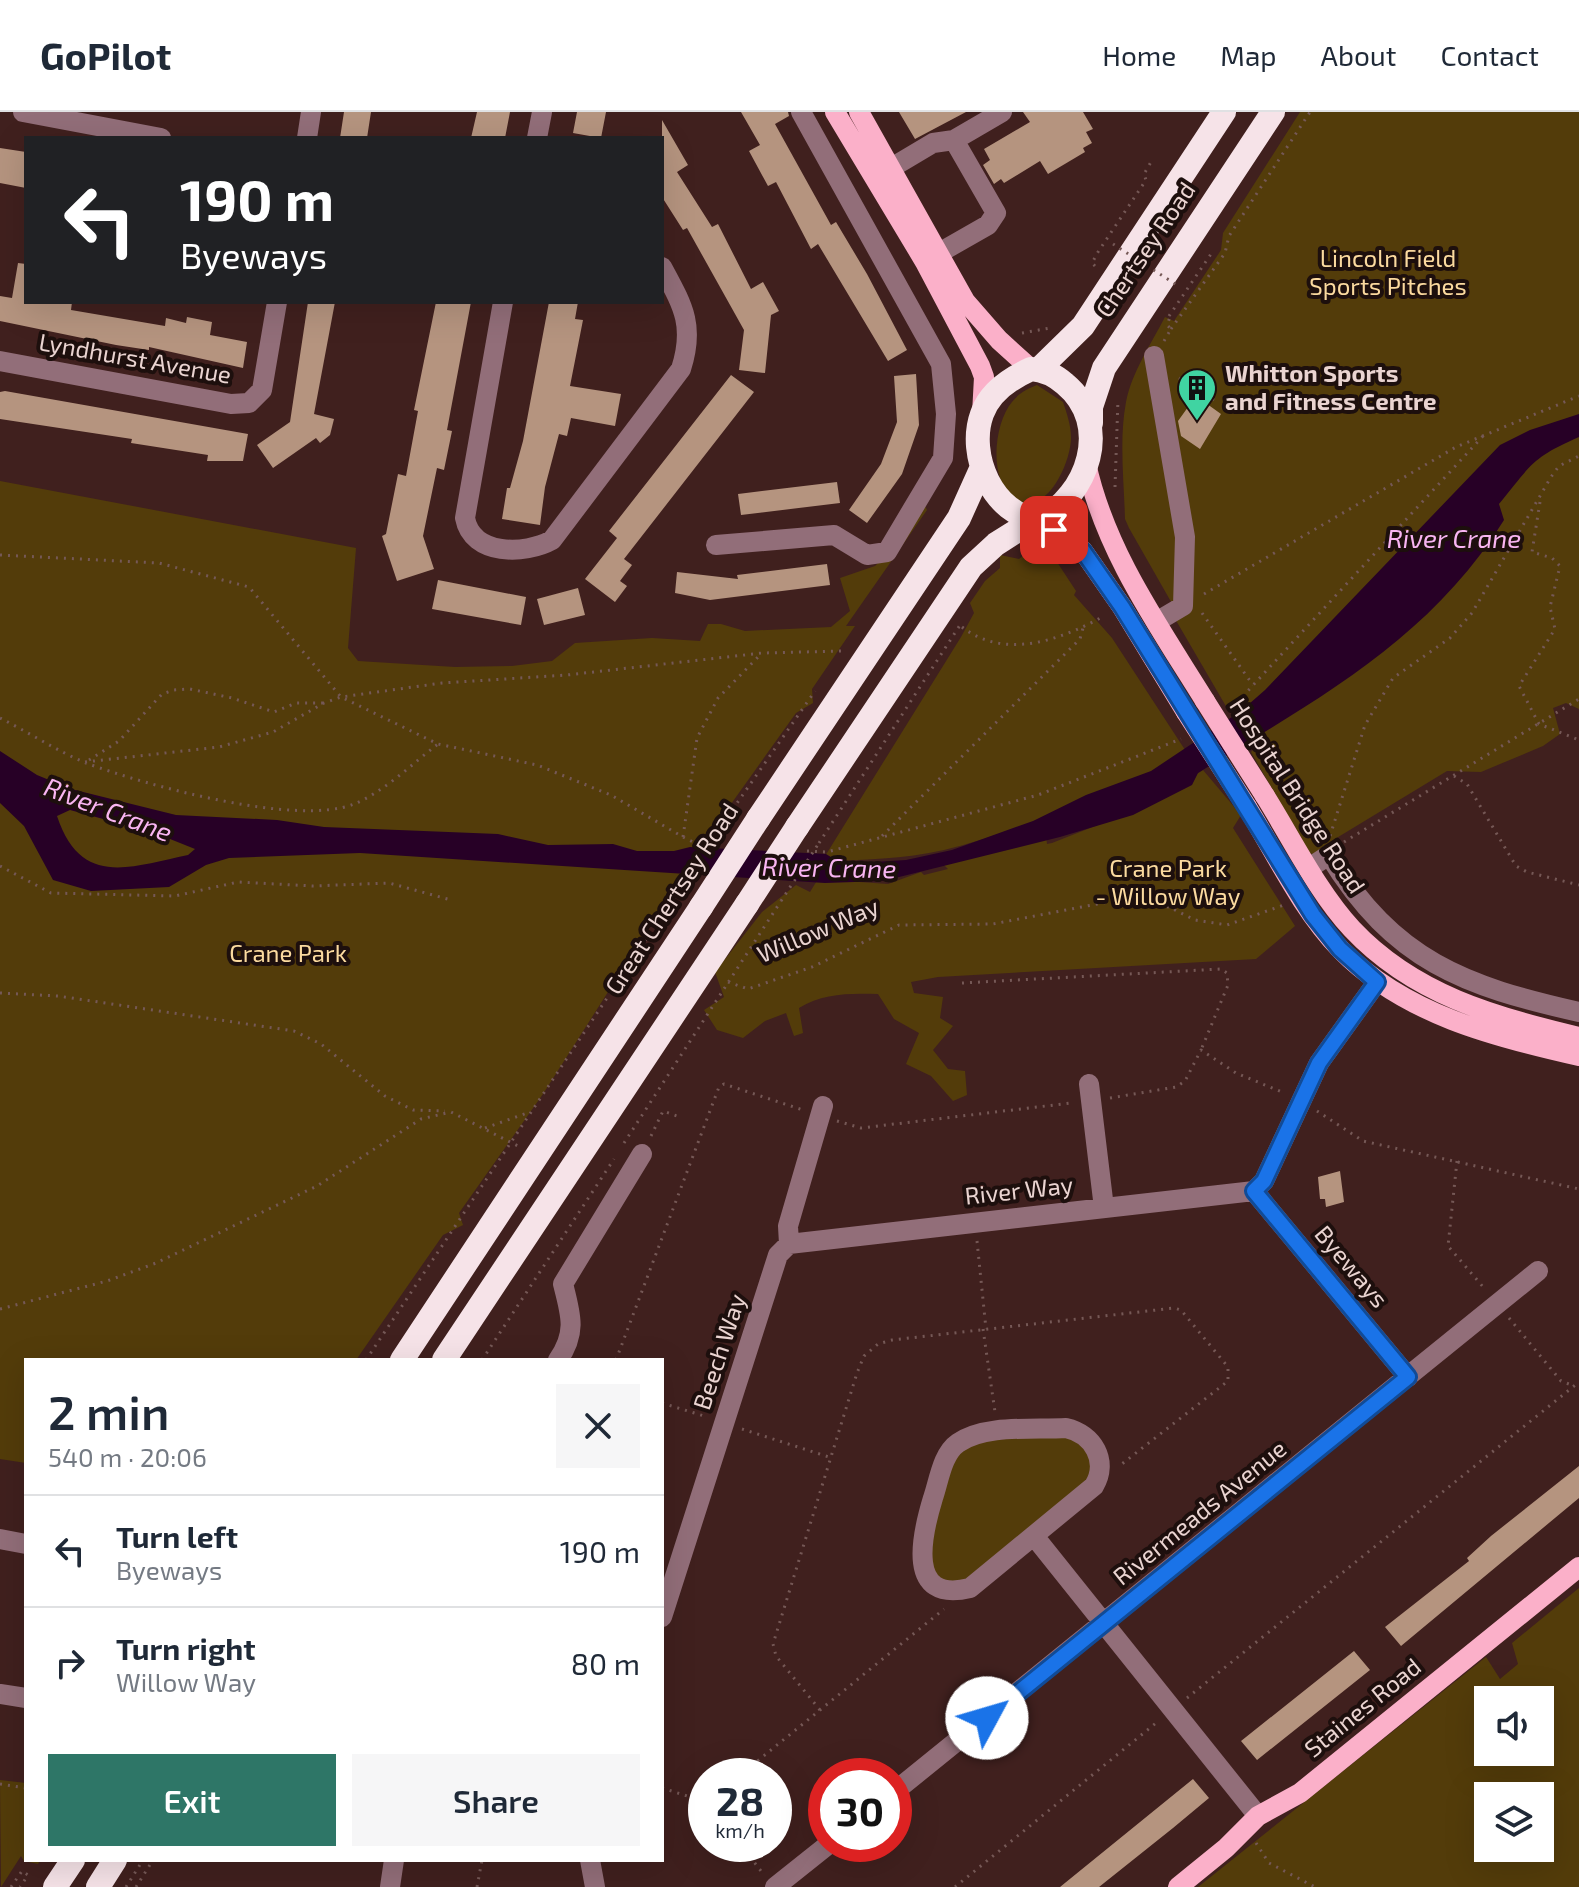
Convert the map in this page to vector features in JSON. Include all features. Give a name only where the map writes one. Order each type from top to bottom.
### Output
[{"type":"highway","name":"Chertsey Road","points":[[1035,370],[1083,326],[1224,112]]},
{"type":"highway","name":"Chertsey Road","points":[[1091,430],[1091,407],[1104,368],[1273,112]]},
{"type":"highway","points":[[445,1358],[971,567],[996,544],[1036,520],[1069,500],[1086,463],[1091,430],[1075,393],[1063,382],[1035,370],[1011,378],[992,396],[982,414],[982,467],[993,493],[1012,511],[1036,520]]},
{"type":"highway","name":"Great Chertsey Road","points":[[403,1358],[959,518],[982,467]]},
{"type":"highway","points":[[55,1887],[72,1862]]},
{"type":"highway","points":[[98,1887],[114,1862]]},
{"type":"main road","points":[[835,112],[938,254],[984,377],[982,414]]},
{"type":"main road","points":[[859,112],[965,301],[1035,370]]},
{"type":"main road","name":"Hospital Bridge Road","points":[[1086,463],[1102,523],[1156,622],[1309,868],[1350,928],[1391,965],[1429,990],[1475,1009],[1579,1037]]},
{"type":"main road","name":"Hospital Bridge Road","points":[[1036,520],[1083,551],[1296,887],[1340,949],[1377,982],[1458,1023],[1579,1056]]},
{"type":"main road","points":[[1296,887],[1309,868]]},
{"type":"main road","points":[[1377,982],[1391,965]]},
{"type":"main road","name":"Staines Road","points":[[1178,1887],[1226,1848],[1251,1822],[1300,1793],[1579,1567]]},
{"type":"street","points":[[23,112],[150,136]]},
{"type":"street","points":[[307,136],[311,112]]},
{"type":"street","points":[[537,136],[542,112]]},
{"type":"street","points":[[716,545],[834,535],[867,555],[887,552],[943,458],[946,414],[941,364],[896,277],[801,112]]},
{"type":"street","points":[[891,168],[933,143],[954,140],[1002,112]]},
{"type":"street","points":[[896,277],[988,225],[996,213],[954,140]]},
{"type":"street","points":[[503,304],[465,518],[467,530],[486,546],[534,550],[552,540],[681,369],[689,343],[687,320],[664,271]]},
{"type":"street","name":"Lyndhurst Avenue","points":[[0,361],[231,404],[249,403],[262,390],[277,304]]},
{"type":"street","points":[[1154,356],[1185,537],[1188,603],[1156,622]]},
{"type":"street","points":[[1309,868],[1329,855],[1360,901],[1422,957],[1488,989],[1579,1012]]},
{"type":"street","points":[[1254,1191],[1264,1181],[1300,1100],[1343,1026],[1377,982]]},
{"type":"street","points":[[1090,1092],[1104,1208]]},
{"type":"street","name":"Beech Way","points":[[664,1611],[778,1255],[789,1244],[788,1226],[822,1111]]},
{"type":"street","points":[[559,1358],[570,1342],[570,1312],[563,1284],[642,1154]]},
{"type":"street","name":"River Way","points":[[789,1244],[1254,1191]]},
{"type":"street","name":"Byeways","points":[[1254,1191],[1408,1377]]},
{"type":"street","name":"Rivermeads Avenue","points":[[912,1778],[1538,1271]]},
{"type":"street","points":[[1066,1428],[1079,1431],[1090,1439],[1099,1456],[1100,1475],[1094,1486],[970,1588],[954,1592],[937,1585],[925,1572],[920,1556],[923,1531],[945,1460],[956,1444],[972,1436],[998,1432],[1066,1428]]},
{"type":"street","points":[[1034,1536],[1173,1709],[1251,1822]]},
{"type":"street","points":[[0,1539],[24,1544]]},
{"type":"street","points":[[0,1694],[24,1698]]},
{"type":"street","points":[[770,1882],[808,1858]]},
{"type":"street","points":[[390,1887],[394,1862]]},
{"type":"street","points":[[590,1862],[595,1887]]},
{"type":"path","points":[[1171,329],[1225,253],[1229,236],[1310,112]]},
{"type":"path","points":[[1100,272],[1092,263],[1146,180],[1144,174],[1151,162]]},
{"type":"path","points":[[1113,244],[1178,286],[1181,274]]},
{"type":"path","points":[[1160,311],[1170,317],[1213,251]]},
{"type":"path","points":[[1177,377],[1181,372]]},
{"type":"path","points":[[1115,498],[1118,394]]},
{"type":"path","points":[[1253,685],[1188,603],[1484,435],[1579,396]]},
{"type":"path","points":[[1329,855],[1330,830],[1365,725],[1393,678],[1450,638],[1472,613],[1559,466],[1579,458]]},
{"type":"path","points":[[1541,499],[1532,552],[1552,558],[1560,566],[1550,607],[1555,629],[1519,686],[1539,724],[1579,740]]},
{"type":"path","points":[[0,555],[159,563],[249,587],[341,697],[438,744],[537,765],[611,795],[701,846]]},
{"type":"path","points":[[954,621],[976,638],[1001,644],[1044,642],[1083,628],[1105,615]]},
{"type":"path","points":[[622,1146],[961,627],[963,617]]},
{"type":"path","points":[[827,852],[879,839],[1080,639],[1083,628]]},
{"type":"path","points":[[85,762],[219,747],[273,732],[324,703],[341,697],[442,683],[567,675],[762,653],[846,652],[835,664]]},
{"type":"path","points":[[683,837],[697,738],[718,698],[762,653]]},
{"type":"path","points":[[85,762],[109,750],[162,694],[174,690],[190,689],[232,698],[274,712],[296,703],[324,703]]},
{"type":"path","points":[[367,1358],[719,829],[817,689]]},
{"type":"path","points":[[1329,855],[1345,840],[1579,699]]},
{"type":"path","points":[[0,718],[85,762],[192,794],[269,807],[313,810],[354,804],[438,744]]},
{"type":"path","points":[[1454,776],[1467,784],[1516,866],[1527,872],[1579,885]]},
{"type":"path","points":[[0,866],[51,893],[175,896],[238,882],[313,886],[389,883],[451,900]]},
{"type":"path","name":"Willow Way","points":[[728,982],[748,989],[812,967],[899,925],[993,924],[1118,900],[1169,907],[1195,920],[1227,925],[1255,917],[1296,887]]},
{"type":"path","points":[[617,1358],[719,1087],[724,1084],[822,1111],[861,1128],[1090,1092],[1176,1087],[1185,1081],[1201,1050],[1228,985],[1227,973],[1221,969],[962,983]]},
{"type":"path","points":[[0,993],[58,996],[294,1031],[321,1044],[385,1096],[413,1110],[451,1112],[518,1146]]},
{"type":"path","points":[[1201,1050],[1236,1073],[1300,1100],[1363,1141],[1579,1189]]},
{"type":"path","points":[[485,1128],[509,1122],[533,1110]]},
{"type":"path","points":[[642,1154],[663,1111],[677,1116]]},
{"type":"path","points":[[0,1309],[107,1281],[156,1263],[317,1186],[421,1119],[451,1112]]},
{"type":"path","points":[[483,1358],[615,1157]]},
{"type":"path","points":[[1457,1160],[1448,1246],[1561,1381],[1574,1386]]},
{"type":"path","points":[[975,1222],[998,1432]]},
{"type":"path","points":[[820,1710],[773,1650],[805,1535],[864,1356],[878,1344],[985,1329],[1174,1308],[1181,1310],[1228,1367],[1228,1381],[1126,1464],[1100,1475]]},
{"type":"path","points":[[955,1887],[1579,1382]]},
{"type":"path","points":[[664,1404],[688,1411]]},
{"type":"path","points":[[724,1422],[830,1457]]},
{"type":"path","points":[[761,1758],[941,1615],[954,1592]]},
{"type":"path","points":[[0,1784],[24,1788]]},
{"type":"path","points":[[664,1789],[688,1796]]},
{"type":"path","points":[[1251,1822],[1269,1863],[1315,1887]]},
{"type":"path","points":[[126,1887],[142,1862]]},
{"type":"path","points":[[136,1887],[152,1862]]},
{"type":"path","points":[[477,1887],[482,1862]]},
{"type":"path","points":[[754,1862],[770,1882]]},
{"type":"path","points":[[11,1887],[22,1871],[28,1875],[20,1887]]},
{"type":"green space","name":"Lincoln Field Sports Pitches","points":[[1300,112],[1579,112],[1579,709],[1566,703],[1553,708],[1560,734],[1543,746],[1481,772],[1447,771],[1325,845],[1316,855],[1309,853],[1251,752],[1255,748],[1253,744],[1231,706],[1227,708],[1174,617],[1178,614],[1129,528],[1125,519],[1122,460],[1126,402],[1142,358],[1165,317],[1174,321],[1221,250],[1223,233]]},
{"type":"green space","points":[[1037,385],[1063,402],[1071,438],[1067,461],[1054,485],[1046,495],[1026,503],[1006,490],[1000,478],[996,451],[1006,411],[1017,396]]},
{"type":"green space","name":"Crane Park","points":[[0,481],[356,548],[348,648],[358,661],[455,667],[512,666],[552,661],[575,643],[652,638],[700,641],[708,624],[721,624],[745,631],[831,627],[850,611],[840,578],[875,566],[923,502],[927,510],[846,626],[855,626],[812,689],[813,703],[796,713],[701,846],[543,1094],[459,1213],[463,1225],[443,1235],[357,1358],[24,1358],[24,1463],[0,1459]]},
{"type":"green space","points":[[1036,546],[1057,562],[1076,591],[1074,595],[1112,638],[1189,756],[1068,808],[975,842],[914,855],[822,861],[961,637],[974,613],[970,603],[985,581],[1000,568],[1000,555],[1019,559]]},
{"type":"green space","name":"Crane Park - Willow Way","points":[[1203,770],[1241,815],[1233,828],[1295,926],[1256,959],[938,977],[911,982],[914,993],[943,997],[940,1018],[953,1026],[933,1050],[948,1069],[965,1071],[967,1095],[953,1101],[931,1076],[906,1064],[919,1033],[894,1019],[878,994],[837,995],[808,1003],[799,1008],[803,1033],[794,1036],[786,1013],[765,1021],[743,1038],[717,1030],[704,1010],[724,997],[715,972],[762,912],[796,885],[810,892],[818,879],[888,884],[921,872],[924,875],[948,869],[944,865],[1045,828],[1047,844],[1052,843],[1151,804]]},
{"type":"green space","points":[[1079,1431],[1100,1475],[970,1588],[937,1585],[923,1531],[956,1444]]},
{"type":"green space","points":[[1579,1588],[1579,1887],[1198,1887],[1486,1657],[1500,1679],[1518,1664],[1512,1643]]},
{"type":"green space","points":[[0,1780],[24,1783],[24,1861],[21,1856],[1,1887]]},
{"type":"water","name":"River Crane","points":[[1579,414],[1579,437],[1541,457],[1518,480],[1499,504],[1504,520],[1474,563],[1441,601],[1405,634],[1326,693],[1198,773],[1192,785],[1133,815],[1060,837],[883,881],[825,883],[360,853],[229,858],[206,865],[169,887],[91,891],[53,880],[24,826],[0,803],[0,751],[37,775],[71,789],[176,815],[277,820],[324,827],[498,834],[548,845],[613,844],[637,851],[674,851],[690,847],[826,854],[842,864],[906,860],[952,850],[1033,821],[1086,795],[1151,771],[1241,711],[1265,690],[1500,445],[1530,430]],"holes":[[[70,810],[155,833],[195,849],[188,855],[146,864],[110,867],[94,863],[79,854],[67,839],[57,816]]]},
{"type":"building","points":[[344,112],[371,112],[367,136],[340,136]]},
{"type":"building","points":[[477,112],[510,112],[505,136],[471,136]]},
{"type":"building","points":[[577,112],[606,112],[601,136],[573,133]]},
{"type":"building","points":[[741,112],[788,112],[789,116],[775,124],[831,225],[836,222],[867,274],[907,350],[888,361],[818,244],[811,249],[776,182],[768,186],[749,151],[760,145]]},
{"type":"building","points":[[899,112],[966,112],[915,139]]},
{"type":"building","points":[[1023,112],[1083,112],[1093,129],[1086,132],[1092,143],[1083,148],[1085,152],[1048,174],[1040,161],[1004,183],[1001,179],[994,184],[983,165],[990,160],[984,149],[1030,122]]},
{"type":"building","points":[[662,120],[688,165],[677,172],[712,227],[718,224],[751,289],[763,282],[779,311],[771,315],[765,373],[739,370],[744,330],[687,228],[683,230],[664,200]]},
{"type":"building","points":[[0,148],[24,152],[24,188],[0,183]]},
{"type":"building","points":[[18,263],[24,264],[24,304],[72,304],[71,310],[165,326],[166,318],[186,323],[187,317],[212,322],[210,335],[247,342],[243,368],[149,347],[149,350],[116,345],[0,321],[0,296],[12,298]]},
{"type":"building","points":[[308,304],[335,304],[314,414],[334,419],[330,435],[320,443],[316,438],[273,468],[257,445],[290,422]]},
{"type":"building","points":[[436,304],[471,304],[447,430],[452,431],[444,470],[437,468],[423,536],[434,569],[397,581],[382,536],[386,534],[398,474],[406,476],[418,411],[414,410]]},
{"type":"building","points":[[549,304],[578,304],[575,319],[583,320],[570,386],[621,394],[615,426],[571,418],[567,436],[559,434],[545,487],[540,525],[502,519],[507,488],[510,488],[523,441]]},
{"type":"building","points":[[916,374],[919,425],[902,474],[867,523],[849,510],[881,464],[897,422],[894,376]]},
{"type":"building","points":[[731,375],[754,392],[624,559],[632,565],[620,581],[627,586],[615,602],[585,579],[617,538],[609,531]]},
{"type":"building","points":[[0,392],[248,434],[243,461],[207,461],[208,455],[131,443],[132,439],[0,419]]},
{"type":"building","name":"Whitton Sports and Fitness Centre","points":[[1196,396],[1221,414],[1200,449],[1181,436],[1178,421]]},
{"type":"building","points":[[837,482],[840,503],[741,515],[738,494]]},
{"type":"building","points":[[827,564],[830,585],[710,600],[675,593],[677,572],[738,579],[737,575]]},
{"type":"building","points":[[438,580],[526,597],[521,625],[432,609]]},
{"type":"building","points":[[578,588],[585,615],[544,625],[537,599]]},
{"type":"building","points":[[1340,1171],[1344,1202],[1326,1207],[1325,1199],[1320,1199],[1318,1177]]},
{"type":"building","points":[[1579,1466],[1579,1498],[1401,1646],[1385,1627],[1469,1561],[1467,1558],[1491,1536]]},
{"type":"building","points":[[1354,1651],[1370,1670],[1257,1760],[1241,1741]]},
{"type":"building","points":[[1193,1779],[1209,1798],[1173,1828],[1099,1887],[1060,1887]]},
{"type":"place","name":"Whitton Sports and Fitness Centre","points":[[1197,422]]},
{"type":"route","points":[[987,1718],[1408,1377],[1254,1191],[1264,1181],[1319,1063],[1377,982],[1340,949],[1313,915],[1122,607],[1083,551],[1054,530]]}]
